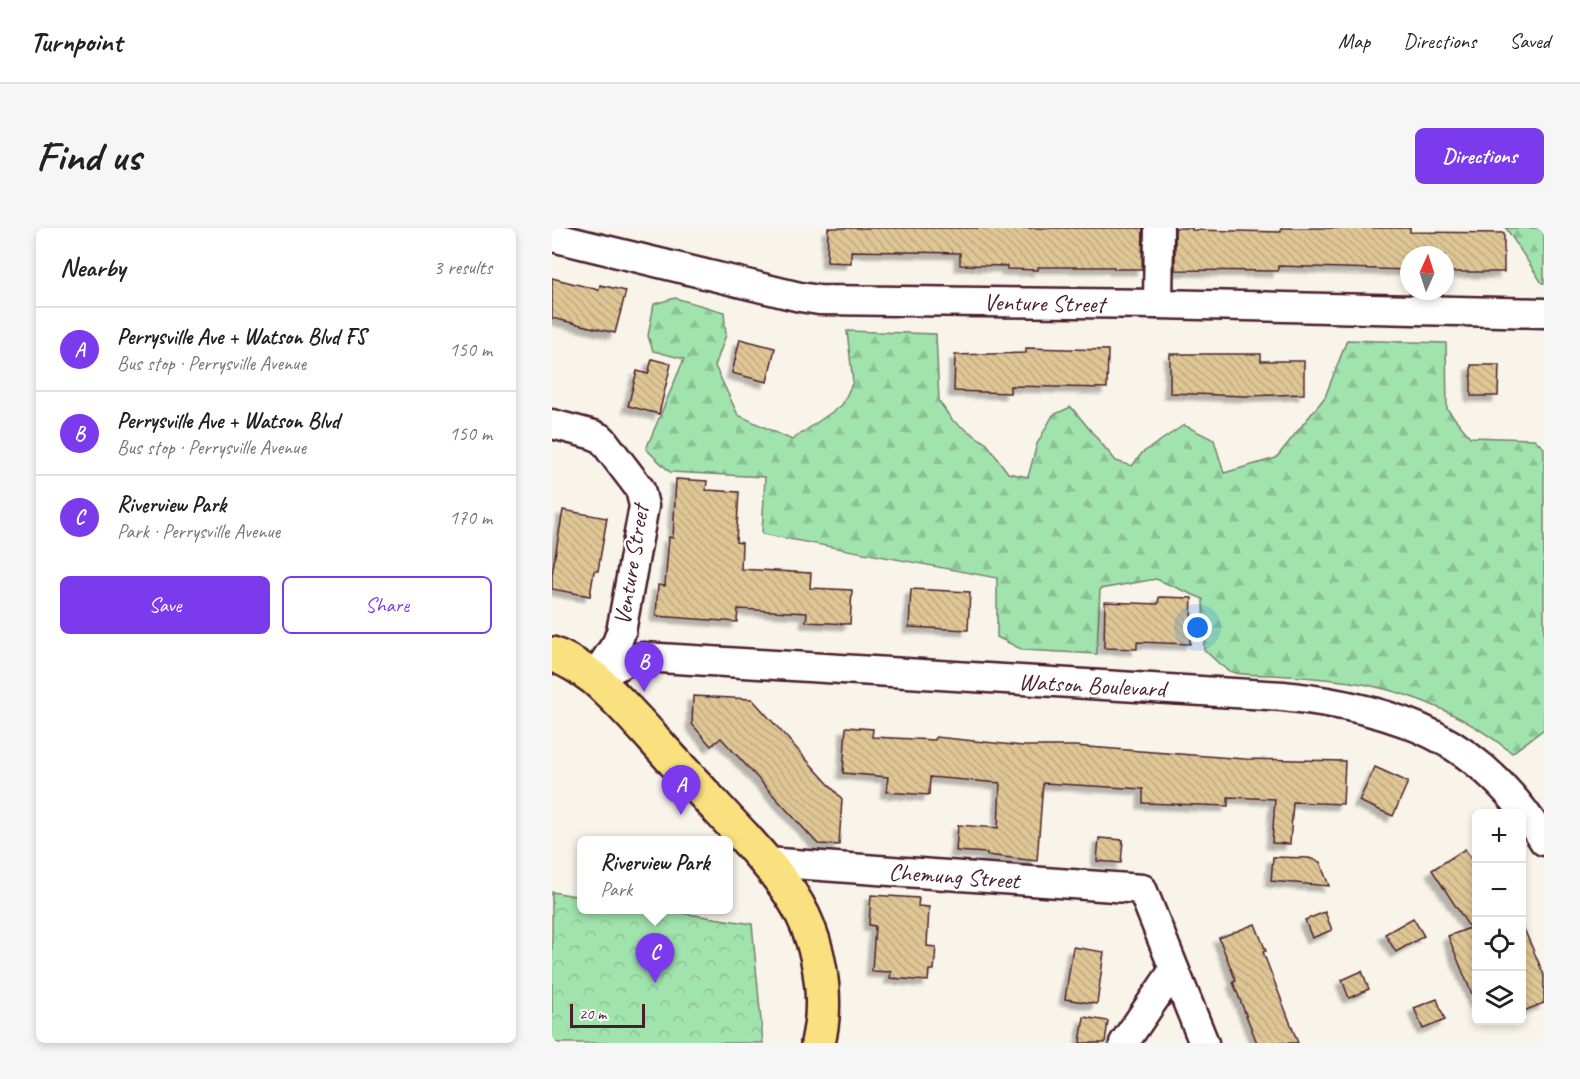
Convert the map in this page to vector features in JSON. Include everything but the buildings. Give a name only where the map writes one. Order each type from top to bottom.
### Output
[{"type":"main road","points":[[552,654],[594,678],[766,862],[789,891],[814,944],[821,982],[822,1020],[818,1043]]},
{"type":"street","points":[[1158,304],[1159,228]]},
{"type":"street","name":"Venture Street","points":[[552,237],[819,300],[1158,304],[1544,313]]},
{"type":"street","name":"Venture Street","points":[[552,424],[602,439],[640,489],[643,497],[644,506],[621,632],[617,643],[594,678]]},
{"type":"street","name":"Watson Boulevard","points":[[594,678],[629,660],[644,657],[1283,696],[1350,705],[1411,723],[1467,754],[1493,775],[1516,800],[1544,841]]},
{"type":"street","name":"Chemung Street","points":[[766,862],[1142,889],[1174,970]]},
{"type":"street","points":[[1124,1043],[1174,970]]},
{"type":"street","points":[[1174,970],[1204,1043]]},
{"type":"green space","points":[[1506,228],[1544,228],[1544,283],[1542,283]]},
{"type":"green space","points":[[675,298],[724,312],[726,335],[715,366],[738,415],[792,440],[842,405],[853,382],[847,331],[936,334],[939,401],[952,420],[987,444],[1008,473],[1028,477],[1037,444],[1053,415],[1071,407],[1116,461],[1132,466],[1142,453],[1184,425],[1214,440],[1224,473],[1276,458],[1325,397],[1347,340],[1446,343],[1447,409],[1470,437],[1534,439],[1544,448],[1544,729],[1512,753],[1462,719],[1407,695],[1368,685],[1333,680],[1242,674],[1229,671],[1204,650],[1203,599],[1156,579],[1100,589],[1097,654],[1023,650],[997,637],[997,578],[762,534],[765,477],[670,472],[646,449],[684,359],[653,351],[648,336],[654,304]]},
{"type":"green space","points":[[552,892],[577,896],[577,914],[688,914],[752,924],[763,1043],[552,1043]]},
{"type":"place","name":"Perrysville Ave + Watson Blvd","points":[[644,692]]},
{"type":"place","name":"Perrysville Ave + Watson Blvd FS","points":[[681,815]]},
{"type":"place","name":"Riverview Park","points":[[655,983]]}]
